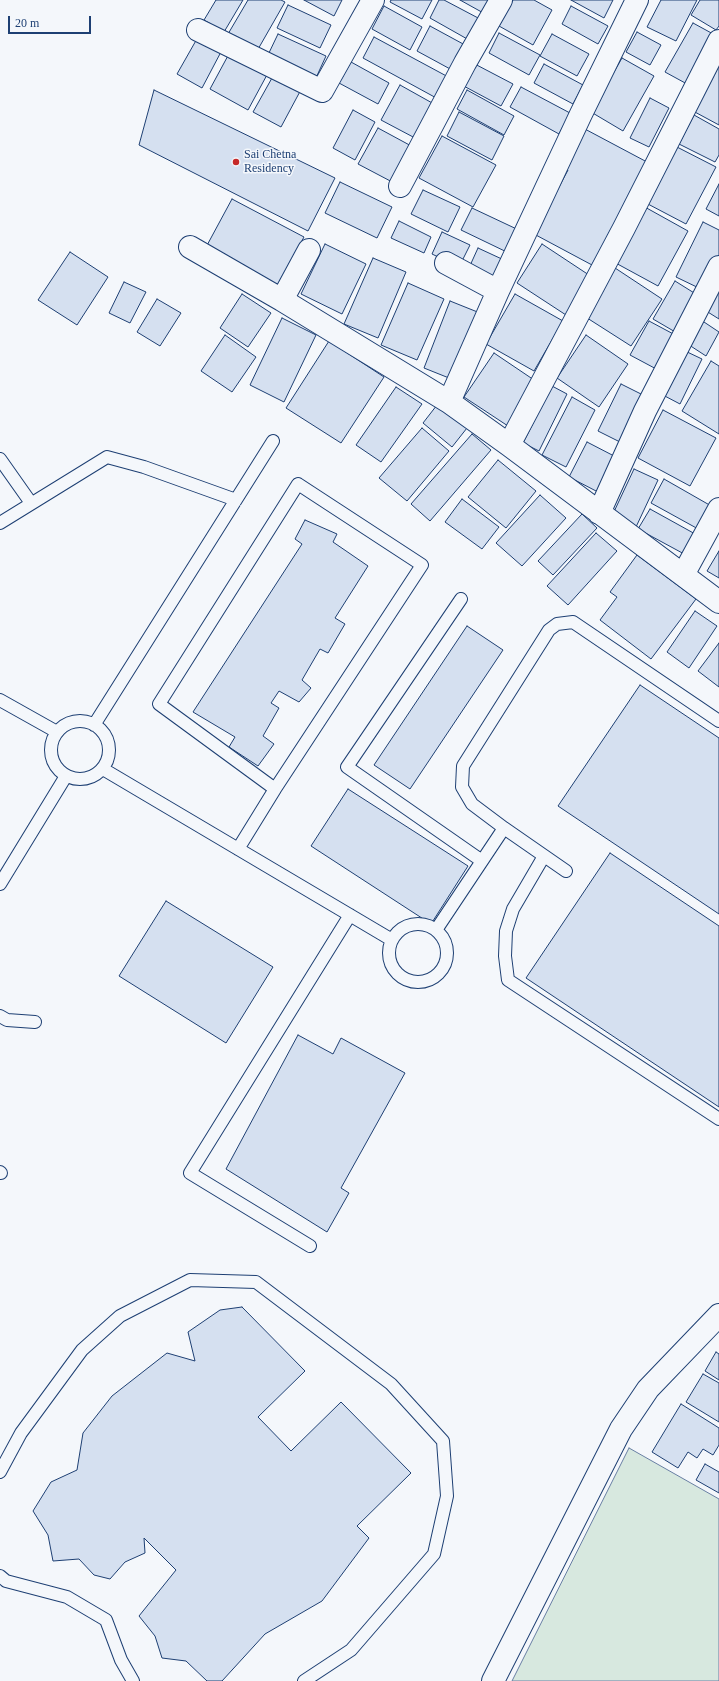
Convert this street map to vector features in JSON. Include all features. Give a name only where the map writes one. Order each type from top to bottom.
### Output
[{"type":"street","points":[[198,30],[322,91],[373,0]]},
{"type":"street","points":[[400,186],[501,0]]},
{"type":"street","points":[[449,402],[498,291],[581,114],[637,0]]},
{"type":"street","points":[[509,445],[624,228],[719,41]]},
{"type":"street","points":[[190,247],[282,300],[449,402],[719,602]]},
{"type":"street","points":[[282,300],[309,250]]},
{"type":"street","points":[[446,263],[498,291]]},
{"type":"street","points":[[599,513],[645,411],[719,267]]},
{"type":"street","points":[[683,575],[719,509]]},
{"type":"street","points":[[493,1681],[621,1429],[648,1389],[719,1315]]},
{"type":"lane","points":[[94,725],[273,441]]},
{"type":"lane","points":[[0,523],[107,457],[144,467],[236,500]]},
{"type":"lane","points":[[0,459],[32,503]]},
{"type":"lane","points":[[238,849],[275,789],[422,565],[298,484],[159,704],[275,789]]},
{"type":"lane","points":[[461,599],[347,767],[482,861]]},
{"type":"lane","points":[[566,871],[472,804],[462,787],[463,766],[549,630],[558,624],[573,622],[719,721]]},
{"type":"lane","points":[[0,700],[57,732]]},
{"type":"lane","points":[[74,722],[84,722],[94,725],[102,731],[107,740],[109,750],[108,760],[103,768],[95,775],[86,779],[76,779],[66,776],[58,769],[53,761],[52,746],[57,732],[74,722]]},
{"type":"lane","points":[[103,768],[392,940]]},
{"type":"lane","points":[[0,884],[66,776]]},
{"type":"lane","points":[[436,930],[504,828]]},
{"type":"lane","points":[[544,856],[513,909],[508,924],[506,931],[505,956],[508,980],[719,1120]]},
{"type":"lane","points":[[310,1246],[190,1173],[350,915]]},
{"type":"lane","points":[[417,924],[427,925],[436,930],[443,938],[447,947],[446,962],[438,975],[429,980],[420,982],[410,981],[401,976],[394,969],[390,959],[389,950],[392,940],[398,932],[407,926],[417,924]]},
{"type":"lane","points":[[0,1016],[7,1020],[35,1022]]},
{"type":"lane","points":[[0,1472],[21,1433],[82,1350],[120,1316],[190,1280],[256,1282],[391,1384],[443,1441],[447,1496],[434,1554],[351,1650],[304,1681]]},
{"type":"lane","points":[[0,1576],[6,1581],[67,1597],[106,1620],[121,1660],[133,1681]]},
{"type":"shaded area","points":[[629,1448],[719,1499],[719,1681],[512,1681]]},
{"type":"building","points":[[216,0],[243,0],[224,32],[204,20]]},
{"type":"building","points":[[248,0],[281,0],[285,2],[257,51],[228,34]]},
{"type":"building","points":[[304,0],[342,0],[334,16]]},
{"type":"building","points":[[391,0],[432,0],[422,19],[390,2]]},
{"type":"building","points":[[439,0],[444,0],[480,19],[469,40],[430,18]]},
{"type":"building","points":[[460,0],[495,0],[487,15]]},
{"type":"building","points":[[513,0],[534,0],[552,10],[533,45],[499,26]]},
{"type":"building","points":[[571,0],[613,0],[604,18]]},
{"type":"building","points":[[661,0],[697,0],[676,41],[647,27]]},
{"type":"building","points":[[700,0],[719,0],[719,26],[716,30],[691,15]]},
{"type":"building","points":[[288,5],[331,25],[320,48],[277,28]]},
{"type":"building","points":[[384,6],[422,27],[410,50],[372,29]]},
{"type":"building","points":[[571,6],[608,26],[598,44],[562,24]]},
{"type":"building","points":[[693,23],[715,35],[687,84],[665,72]]},
{"type":"building","points":[[430,26],[465,45],[452,70],[417,51]]},
{"type":"building","points":[[637,32],[661,45],[650,65],[626,52]]},
{"type":"building","points":[[499,33],[540,55],[529,75],[489,53]]},
{"type":"building","points":[[278,34],[326,56],[315,80],[267,57]]},
{"type":"building","points":[[552,34],[589,54],[577,76],[540,56]]},
{"type":"building","points":[[198,37],[222,50],[202,88],[177,74]]},
{"type":"building","points":[[374,37],[452,79],[440,100],[363,58]]},
{"type":"building","points":[[230,52],[268,73],[248,110],[210,89]]},
{"type":"building","points":[[622,58],[654,76],[623,131],[591,112]]},
{"type":"building","points":[[351,62],[389,83],[378,104],[339,83]]},
{"type":"building","points":[[471,62],[513,84],[501,106],[460,84]]},
{"type":"building","points":[[544,64],[583,85],[573,104],[534,83]]},
{"type":"building","points":[[718,65],[719,66],[719,125],[693,111]]},
{"type":"building","points":[[277,69],[304,84],[281,127],[253,112]]},
{"type":"building","points":[[400,85],[434,104],[415,138],[381,120]]},
{"type":"building","points":[[521,87],[570,113],[559,134],[510,107]]},
{"type":"building","name":"Sai Chetna Residency","points":[[154,90],[335,178],[308,231],[139,145]]},
{"type":"building","points":[[467,90],[514,116],[504,135],[457,109]]},
{"type":"building","points":[[650,98],[669,108],[649,147],[630,138]]},
{"type":"building","points":[[353,110],[375,122],[355,160],[333,148]]},
{"type":"building","points":[[459,112],[504,136],[492,160],[447,136]]},
{"type":"building","points":[[694,115],[719,129],[719,155],[715,162],[679,144]]},
{"type":"building","points":[[378,128],[415,148],[396,184],[358,164]]},
{"type":"building","points":[[583,128],[647,162],[592,265],[534,234],[568,170],[562,167]]},
{"type":"building","points":[[442,136],[496,165],[473,207],[419,178]]},
{"type":"building","points":[[675,146],[716,167],[686,224],[646,203]]},
{"type":"building","points":[[340,182],[392,207],[377,238],[325,213]]},
{"type":"building","points":[[719,184],[719,216],[706,209]]},
{"type":"building","points":[[423,190],[460,207],[448,232],[411,214]]},
{"type":"building","points":[[232,199],[304,237],[276,288],[205,249]]},
{"type":"building","points":[[643,206],[688,231],[658,286],[612,261]]},
{"type":"building","points":[[472,208],[523,232],[513,255],[461,230]]},
{"type":"building","points":[[399,221],[431,237],[424,253],[391,238]]},
{"type":"building","points":[[703,222],[719,230],[719,257],[703,290],[676,277]]},
{"type":"building","points":[[442,232],[470,245],[459,267],[432,254]]},
{"type":"building","points":[[325,244],[366,264],[342,314],[301,294]]},
{"type":"building","points":[[542,244],[592,277],[566,315],[517,283]]},
{"type":"building","points":[[478,248],[504,260],[494,282],[468,270]]},
{"type":"building","points":[[70,252],[108,277],[77,325],[38,300]]},
{"type":"building","points":[[373,258],[406,272],[378,338],[344,324]]},
{"type":"building","points":[[612,266],[662,299],[631,346],[584,316]]},
{"type":"building","points":[[675,281],[699,296],[677,333],[653,319]]},
{"type":"building","points":[[124,282],[146,292],[130,323],[109,313]]},
{"type":"building","points":[[408,283],[444,299],[417,360],[381,345]]},
{"type":"building","points":[[719,285],[719,319],[703,309]]},
{"type":"building","points":[[242,294],[271,313],[248,347],[220,328]]},
{"type":"building","points":[[515,294],[563,321],[534,371],[486,344]]},
{"type":"building","points":[[157,299],[181,313],[160,346],[137,332]]},
{"type":"building","points":[[450,301],[480,313],[454,380],[424,368]]},
{"type":"building","points":[[282,318],[316,335],[284,402],[250,385]]},
{"type":"building","points":[[698,318],[719,332],[706,356],[683,341]]},
{"type":"building","points":[[649,321],[679,337],[660,371],[630,355]]},
{"type":"building","points":[[225,335],[256,357],[232,392],[201,371]]},
{"type":"building","points":[[586,335],[628,364],[599,407],[557,378]]},
{"type":"building","points":[[329,341],[384,377],[341,443],[286,408]]},
{"type":"building","points":[[683,350],[702,359],[680,404],[661,394]]},
{"type":"building","points":[[494,353],[537,382],[508,426],[464,397]]},
{"type":"building","points":[[711,361],[719,366],[719,434],[682,411]]},
{"type":"building","points":[[621,384],[645,396],[622,443],[598,431]]},
{"type":"building","points":[[552,386],[567,394],[539,451],[523,443]]},
{"type":"building","points":[[396,387],[422,404],[381,462],[356,445]]},
{"type":"building","points":[[572,397],[595,410],[566,467],[542,455]]},
{"type":"building","points":[[437,405],[467,428],[452,447],[423,423]]},
{"type":"building","points":[[663,410],[716,438],[690,486],[638,458]]},
{"type":"building","points":[[422,428],[449,451],[407,501],[379,478]]},
{"type":"building","points":[[472,434],[491,450],[430,521],[411,504]]},
{"type":"building","points":[[587,442],[616,457],[598,492],[569,477]]},
{"type":"building","points":[[498,460],[536,491],[506,528],[468,497]]},
{"type":"building","points":[[634,469],[658,480],[636,527],[612,516]]},
{"type":"building","points":[[664,479],[713,507],[700,530],[651,503]]},
{"type":"building","points":[[540,495],[566,518],[522,566],[496,543]]},
{"type":"building","points":[[462,499],[499,527],[482,549],[445,522]]},
{"type":"building","points":[[650,509],[697,535],[686,555],[638,529]]},
{"type":"building","points":[[582,514],[597,528],[553,575],[538,561]]},
{"type":"building","points":[[305,520],[337,534],[333,542],[368,566],[335,618],[345,624],[328,653],[320,649],[302,680],[311,688],[299,702],[279,691],[271,703],[279,708],[263,736],[274,744],[258,766],[229,747],[235,737],[193,712],[302,544],[295,539]]},
{"type":"building","points":[[596,533],[617,551],[568,605],[547,586]]},
{"type":"building","points":[[719,551],[719,578],[707,571]]},
{"type":"building","points":[[637,555],[696,599],[651,659],[600,620],[617,597],[610,592]]},
{"type":"building","points":[[695,611],[717,626],[689,668],[667,652]]},
{"type":"building","points":[[467,626],[503,650],[410,789],[374,765]]},
{"type":"building","points":[[719,643],[719,687],[698,671]]},
{"type":"building","points":[[640,685],[719,738],[719,914],[558,806]]},
{"type":"building","points":[[348,789],[468,866],[431,924],[311,846]]},
{"type":"building","points":[[610,853],[719,926],[719,1107],[526,978]]},
{"type":"building","points":[[166,901],[273,967],[226,1043],[119,976]]},
{"type":"building","points":[[298,1035],[333,1054],[341,1038],[405,1073],[341,1188],[349,1193],[327,1232],[226,1169]]},
{"type":"building","points":[[242,1307],[305,1371],[258,1417],[291,1451],[341,1402],[411,1473],[357,1526],[369,1538],[322,1601],[265,1634],[222,1681],[207,1681],[186,1661],[162,1658],[155,1636],[139,1616],[176,1570],[144,1538],[145,1553],[125,1562],[110,1579],[94,1575],[79,1559],[53,1561],[48,1535],[33,1511],[51,1482],[77,1470],[83,1433],[112,1396],[167,1353],[195,1361],[188,1332],[220,1310]]},
{"type":"building","points":[[716,1352],[719,1354],[719,1380],[705,1371]]},
{"type":"building","points":[[703,1374],[719,1383],[719,1422],[686,1402]]},
{"type":"building","points":[[681,1404],[719,1428],[719,1445],[713,1455],[703,1449],[697,1458],[688,1452],[678,1468],[652,1452]]},
{"type":"building","points":[[705,1464],[719,1472],[719,1493],[696,1480]]},
{"type":"place","name":"Sai Chetna Residency","points":[[236,162]]}]
